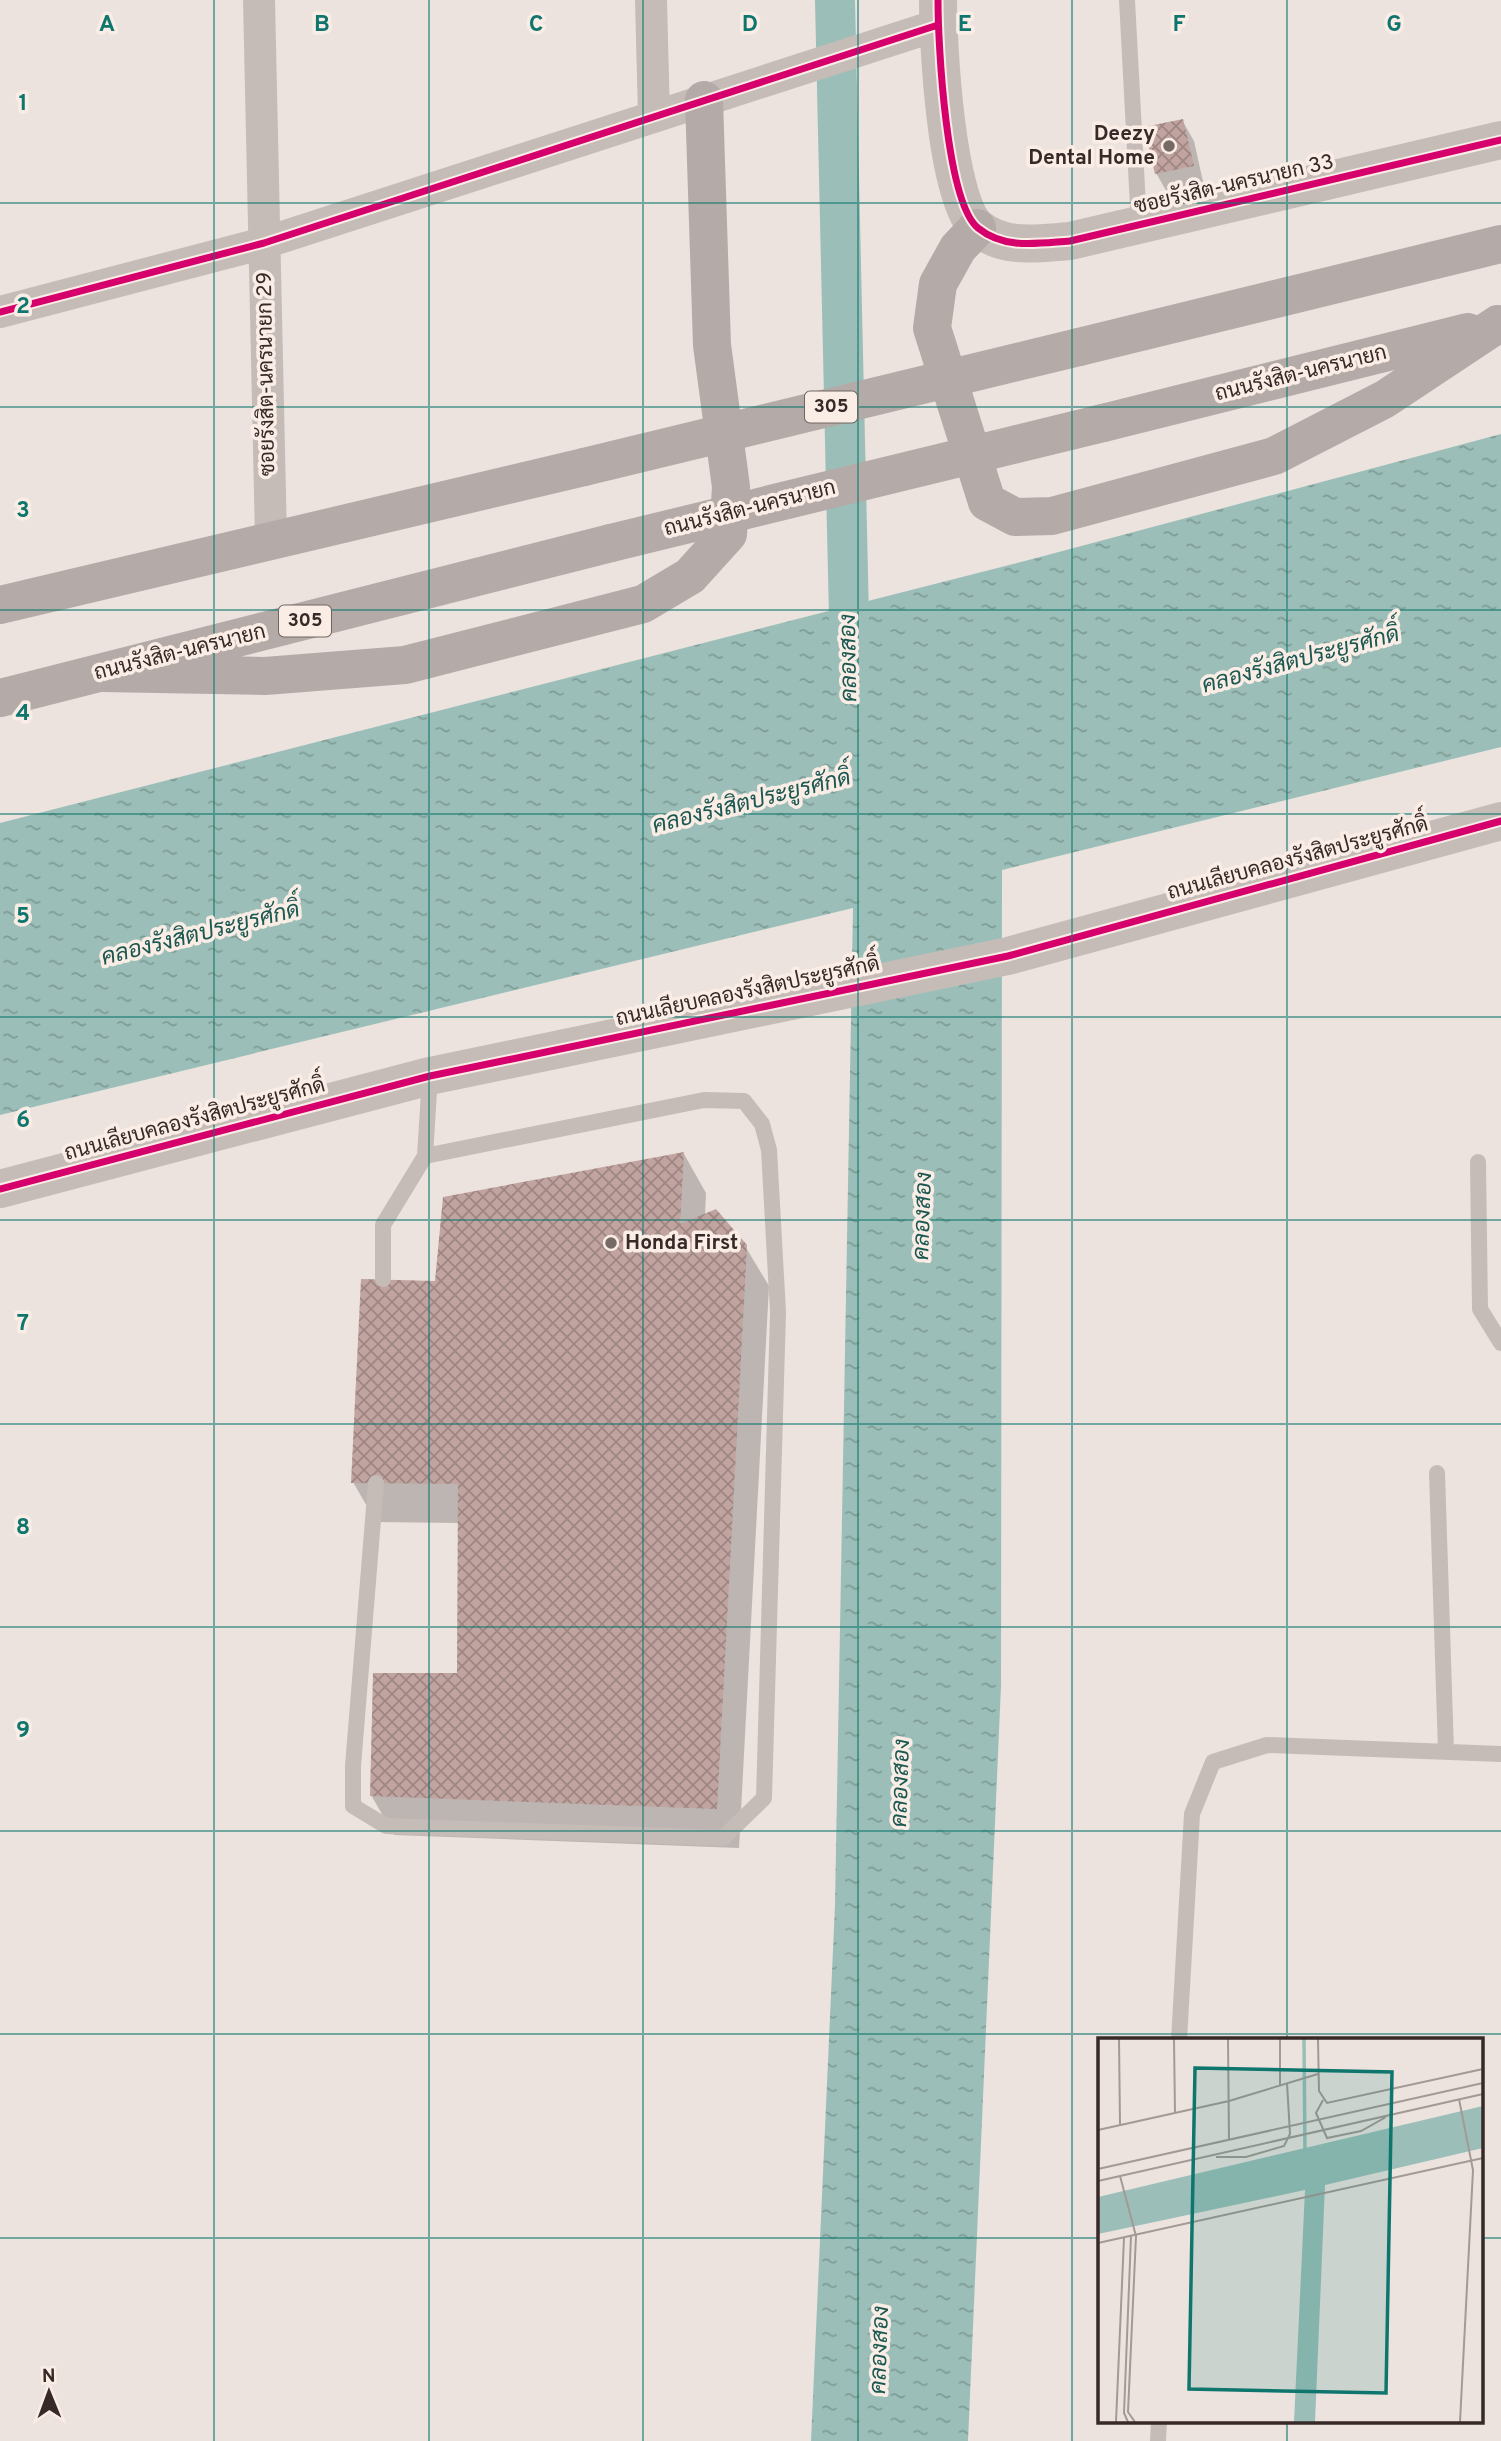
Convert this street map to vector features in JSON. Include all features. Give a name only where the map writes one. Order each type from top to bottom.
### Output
[{"type":"main road","points":[[102,673],[265,676],[405,665],[643,604],[690,576],[728,534],[731,488],[712,345],[711,98]]},
{"type":"main road","points":[[977,228],[958,248],[939,284],[932,328],[986,502],[1015,517],[1052,516],[1274,456],[1385,399],[1500,324]]},
{"type":"main road","name":"305","points":[[0,605],[1079,348],[1501,244]]},
{"type":"main road","name":"ถนนรังสิต-นครนายก","points":[[0,698],[611,543],[1500,324]]},
{"type":"street","name":"ซอยรังสิต-นครนายก 29","points":[[259,0],[271,539]]},
{"type":"street","points":[[651,0],[654,117]]},
{"type":"street","points":[[0,312],[264,243],[711,98],[938,13],[950,157],[961,195],[977,228]]},
{"type":"street","name":"ซอยรังสิต-นครนายก 33","points":[[977,228],[1012,244],[1070,242],[1501,140]]},
{"type":"street","name":"ถนนเลียบคลองรังสิตประยูรศักดิ์","points":[[0,1189],[430,1076],[1008,956],[1501,821]]},
{"type":"lane","points":[[1127,0],[1139,225]]},
{"type":"lane","points":[[383,1279],[383,1225],[425,1156],[430,1076]]},
{"type":"lane","points":[[376,1483],[353,1766],[353,1806],[386,1826],[723,1838],[764,1798],[778,1312],[769,1150],[762,1124],[744,1101],[704,1100],[425,1156]]},
{"type":"lane","points":[[1478,1162],[1480,1309],[1501,1343]]},
{"type":"lane","points":[[1437,1473],[1446,1752]]},
{"type":"lane","points":[[1180,2038],[1192,1814],[1213,1762],[1267,1745],[1501,1754]]},
{"type":"water","name":"คลองรังสิตประยูรศักดิ์","points":[[1501,434],[1501,747],[1002,870],[1001,1686],[968,2441],[811,2441],[835,1905],[853,908],[0,1115],[0,823],[1040,557]]},
{"type":"building","name":"Deezy Dental Home","points":[[1183,119],[1194,166],[1155,174],[1144,127]]},
{"type":"building","points":[[684,1152],[680,1224],[716,1209],[747,1245],[717,1809],[370,1796],[373,1673],[457,1673],[458,1484],[351,1483],[361,1279],[435,1281],[443,1197]]},
{"type":"waterway","name":"คลองสอง","points":[[835,0],[850,662]]},
{"type":"cycle path","points":[[938,0],[942,84],[951,156],[958,187],[967,213],[978,228],[999,240],[1023,244],[1070,241],[1501,140]]},
{"type":"cycle path","points":[[0,312],[264,243],[938,25]]},
{"type":"cycle path","points":[[0,1189],[430,1076],[1008,956],[1501,821]]},
{"type":"place","name":"Deezy Dental Home","points":[[1169,146]]},
{"type":"place","name":"Honda First","points":[[611,1243]]}]
